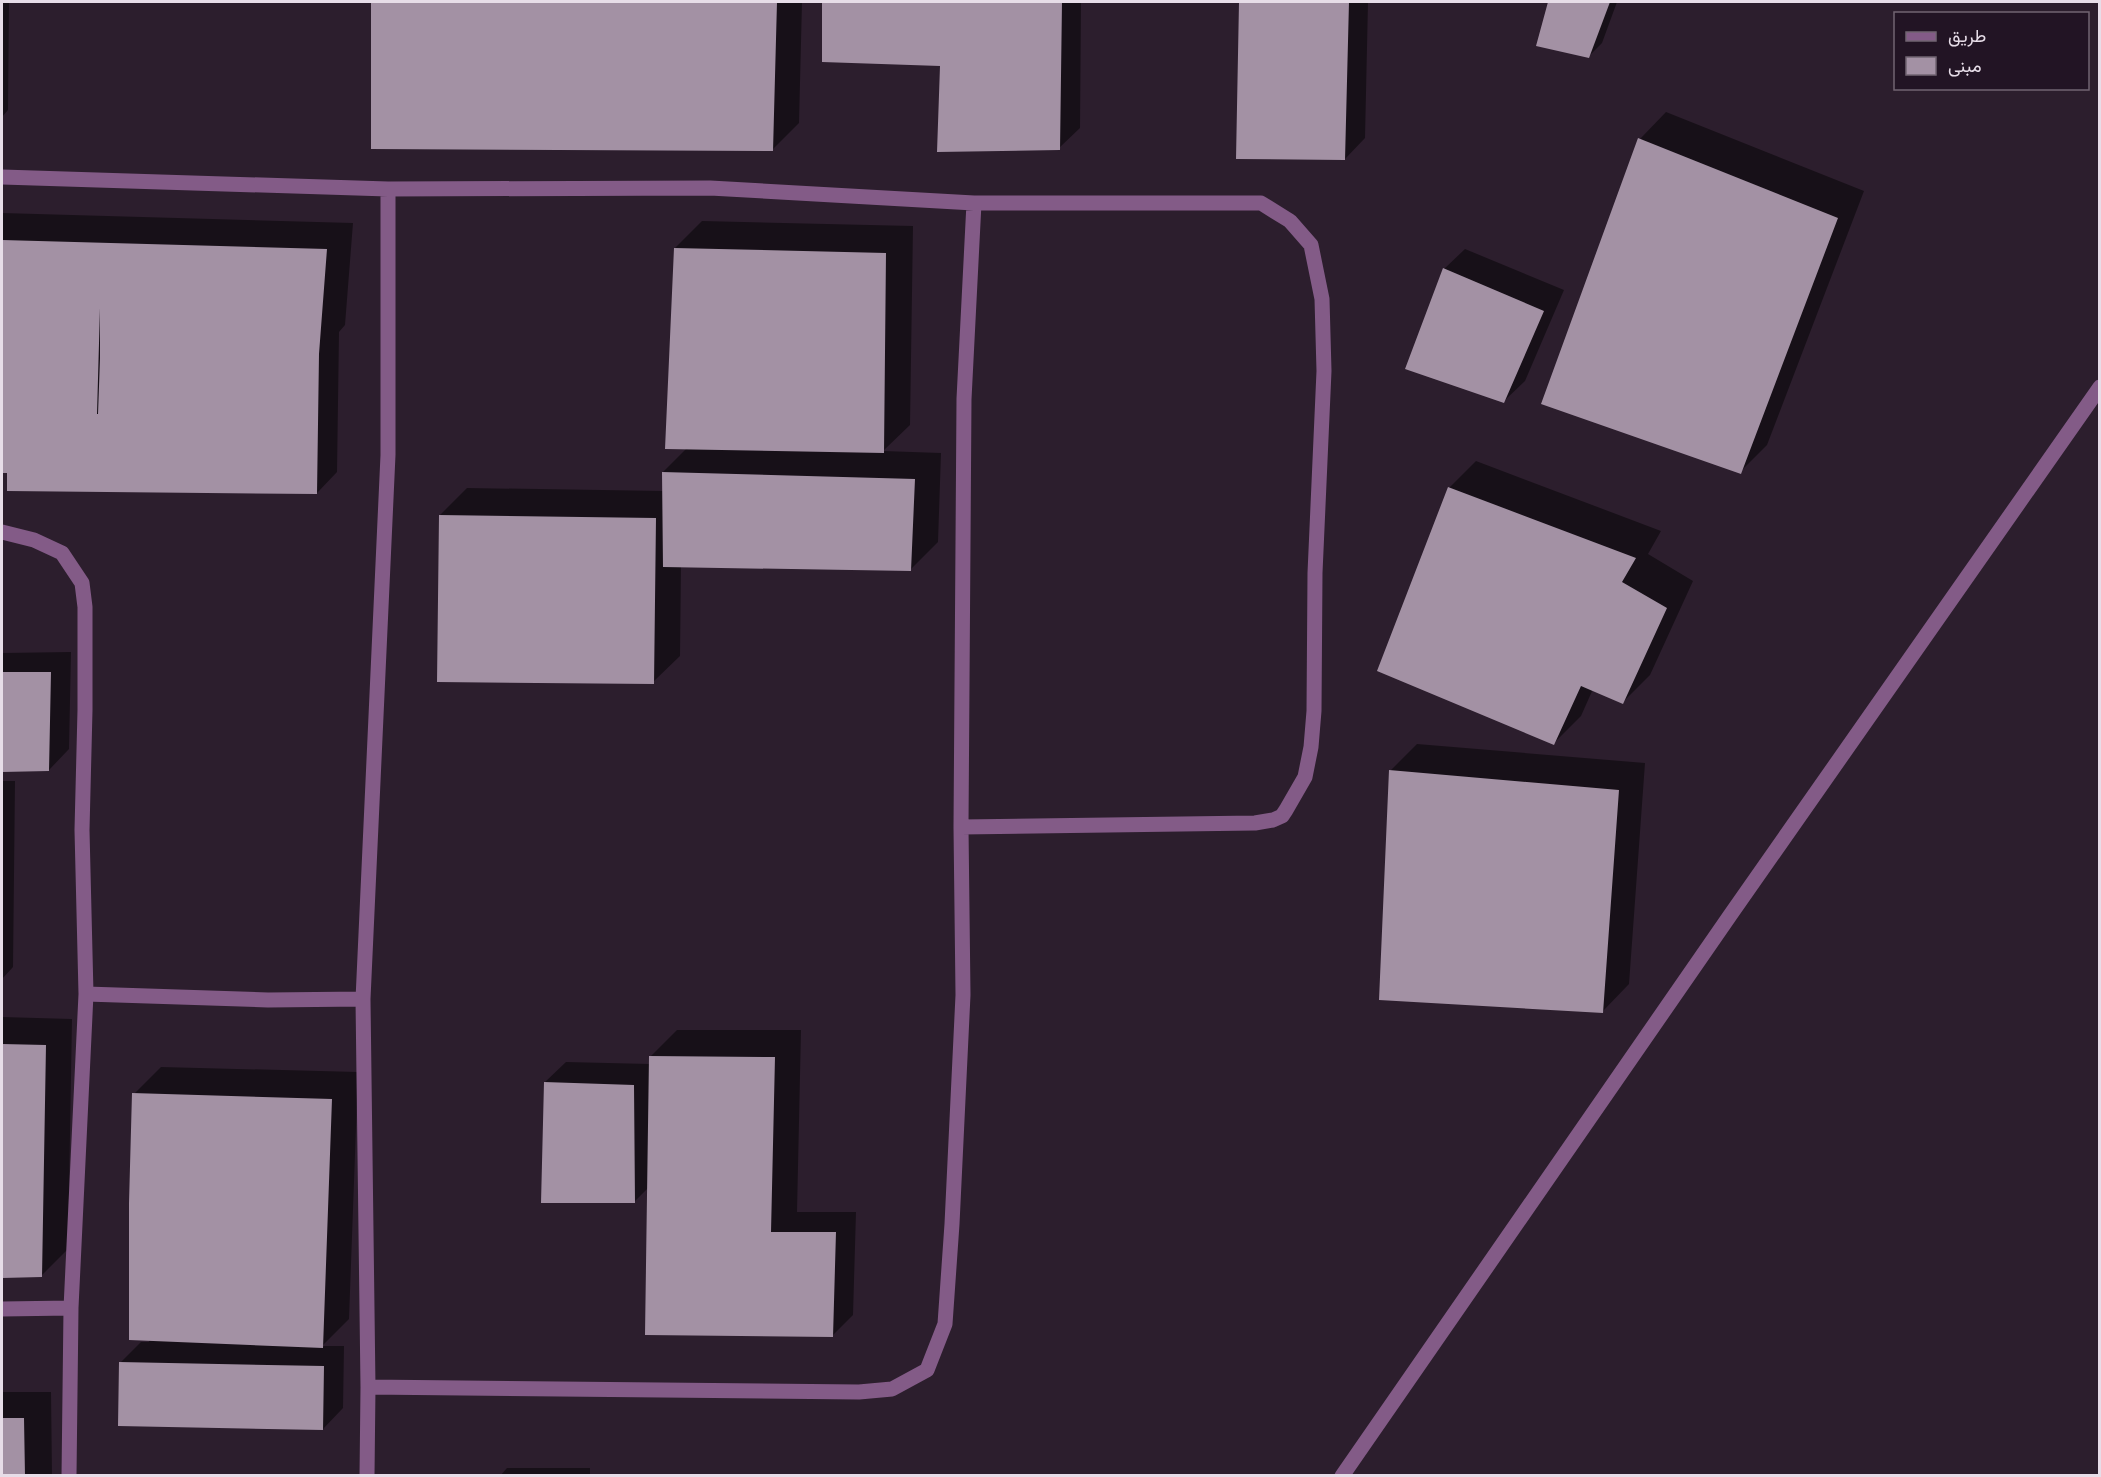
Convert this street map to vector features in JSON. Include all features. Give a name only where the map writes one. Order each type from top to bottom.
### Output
[{"type":"street","points":[[2,177],[388,189],[710,188],[974,203],[1261,203],[1290,221],[1311,245],[1322,299],[1324,371],[1315,573],[1314,711],[1311,747],[1305,777],[1286,810],[1273,820],[1255,823],[961,827]]},
{"type":"street","points":[[367,1476],[363,999],[388,455],[388,189]]},
{"type":"street","points":[[368,1387],[859,1392],[892,1389],[927,1370],[945,1324],[963,995],[961,827],[963,399],[974,203]]},
{"type":"street","points":[[1342,1476],[1737,904],[2100,387]]},
{"type":"street","points":[[2,532],[34,540],[62,553],[82,583],[86,639],[82,830],[86,994],[70,1308],[69,1476]]},
{"type":"street","points":[[86,994],[268,1000],[363,999]]},
{"type":"street","points":[[2,1309],[70,1308]]},
{"type":"building","points":[[371,2],[777,2],[773,151],[371,149]]},
{"type":"building","points":[[822,2],[1062,2],[1060,150],[937,152],[940,66],[822,62]]},
{"type":"building","points":[[1239,2],[1349,2],[1345,160],[1236,159]]},
{"type":"building","points":[[1548,2],[1610,2],[1589,58],[1536,46]]},
{"type":"building","points":[[1638,138],[1838,218],[1741,474],[1541,404]]},
{"type":"building","points":[[2,240],[327,249],[319,354],[317,494],[7,491],[7,473],[2,473]],"holes":[[[100,308],[98,414],[97,414]]]},
{"type":"building","points":[[674,248],[886,253],[884,453],[665,449]]},
{"type":"building","points":[[1443,268],[1544,311],[1504,403],[1405,369]]},
{"type":"building","points":[[662,472],[915,479],[911,571],[663,567]]},
{"type":"building","points":[[1448,487],[1636,558],[1622,582],[1667,608],[1623,704],[1581,686],[1554,745],[1377,671]]},
{"type":"building","points":[[439,515],[656,518],[654,684],[437,682]]},
{"type":"building","points":[[2,672],[51,672],[49,771],[2,772]]},
{"type":"building","points":[[1389,770],[1619,790],[1603,1013],[1379,1000]]},
{"type":"building","points":[[2,1044],[46,1045],[42,1277],[2,1278]]},
{"type":"building","points":[[649,1056],[775,1057],[771,1232],[836,1232],[833,1337],[645,1335]]},
{"type":"building","points":[[544,1082],[634,1085],[635,1203],[541,1203]]},
{"type":"building","points":[[132,1093],[332,1099],[323,1348],[129,1340]]},
{"type":"building","points":[[119,1362],[324,1366],[323,1430],[118,1426]]},
{"type":"building","points":[[2,1418],[24,1418],[25,1476],[2,1476]]}]
